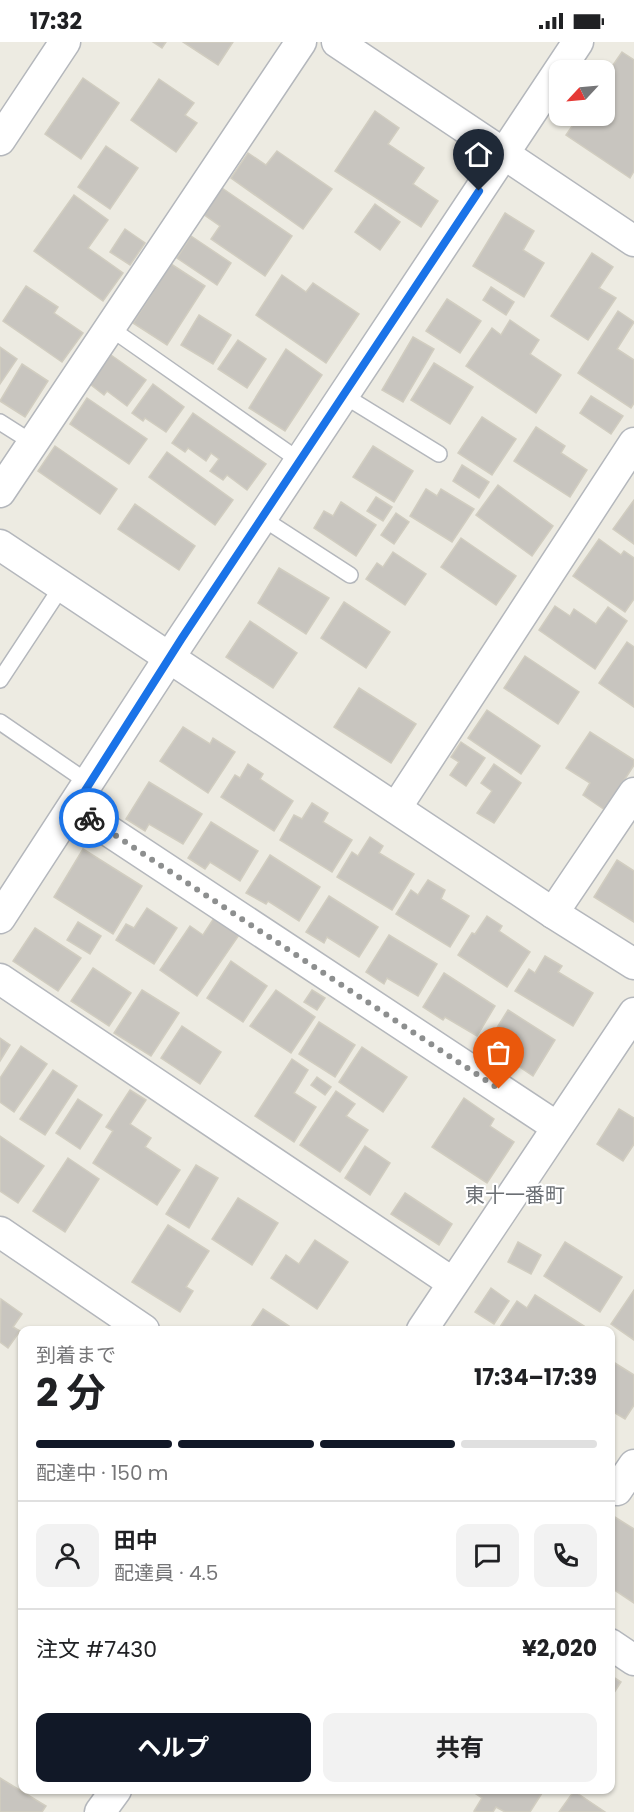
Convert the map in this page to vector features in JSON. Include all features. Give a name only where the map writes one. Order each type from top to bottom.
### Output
[{"type":"street","points":[[0,140],[65,42]]},
{"type":"street","points":[[0,492],[301,42]]},
{"type":"street","points":[[337,42],[634,241]]},
{"type":"street","points":[[0,918],[74,808],[169,658],[578,42]]},
{"type":"street","points":[[396,808],[634,443]]},
{"type":"street","points":[[0,545],[634,964]]},
{"type":"street","points":[[554,913],[634,793]]},
{"type":"street","points":[[74,808],[557,1127]]},
{"type":"street","points":[[0,979],[453,1282]]},
{"type":"street","points":[[425,1326],[634,1013]]},
{"type":"street","points":[[0,1232],[138,1326]]},
{"type":"street","points":[[617,1490],[634,1465]]},
{"type":"street","points":[[615,1647],[634,1660]]},
{"type":"street","points":[[100,1812],[113,1794]]},
{"type":"lane","points":[[110,328],[300,461]]},
{"type":"lane","points":[[343,395],[439,454]]},
{"type":"lane","points":[[0,422],[33,443]]},
{"type":"lane","points":[[262,518],[350,575]]},
{"type":"lane","points":[[0,680],[62,586]]},
{"type":"lane","points":[[0,722],[90,783]]},
{"type":"building","points":[[153,42],[166,42],[162,48]]},
{"type":"building","points":[[183,42],[233,42],[218,65]]},
{"type":"building","points":[[622,52],[634,60],[634,171],[630,178],[566,135],[572,126],[615,126],[615,62]]},
{"type":"building","points":[[83,78],[119,103],[81,159],[45,134]]},
{"type":"building","points":[[159,79],[194,103],[185,115],[197,123],[176,152],[131,120]]},
{"type":"building","points":[[375,111],[399,128],[388,144],[424,168],[413,184],[438,201],[421,227],[335,171]]},
{"type":"building","points":[[106,146],[138,168],[110,209],[78,187]]},
{"type":"building","points":[[277,151],[332,189],[303,229],[231,178],[248,153],[266,165]]},
{"type":"building","points":[[222,188],[292,236],[265,276],[211,239],[220,226],[203,214]]},
{"type":"building","points":[[74,195],[108,220],[88,248],[123,273],[103,301],[34,251]]},
{"type":"building","points":[[375,204],[400,222],[380,250],[355,232]]},
{"type":"building","points":[[505,213],[534,231],[523,250],[544,263],[524,297],[473,266]]},
{"type":"building","points":[[125,229],[145,243],[130,265],[110,252]]},
{"type":"building","points":[[191,236],[231,263],[217,285],[177,258]]},
{"type":"building","points":[[592,253],[613,267],[599,288],[616,298],[588,340],[551,316]]},
{"type":"building","points":[[171,264],[205,286],[167,345],[133,323]]},
{"type":"building","points":[[282,275],[306,292],[313,283],[359,314],[326,363],[256,315]]},
{"type":"building","points":[[26,286],[58,307],[54,313],[83,333],[62,362],[3,321]]},
{"type":"building","points":[[491,287],[514,302],[506,315],[483,300]]},
{"type":"building","points":[[447,299],[481,321],[460,353],[426,331]]},
{"type":"building","points":[[618,311],[634,322],[617,349],[634,360],[634,403],[631,408],[578,373]]},
{"type":"building","points":[[199,315],[231,335],[213,364],[181,345]]},
{"type":"building","points":[[510,320],[539,340],[530,354],[561,375],[536,413],[466,366],[492,328],[501,335]]},
{"type":"building","points":[[413,337],[434,349],[403,402],[382,390]]},
{"type":"building","points":[[238,340],[266,359],[247,388],[218,369]]},
{"type":"building","points":[[0,347],[17,359],[0,384]]},
{"type":"building","points":[[286,349],[322,375],[285,431],[249,408]]},
{"type":"building","points":[[111,355],[146,380],[127,406],[107,391],[104,395],[90,384]]},
{"type":"building","points":[[434,363],[473,387],[450,424],[411,400]]},
{"type":"building","points":[[22,364],[48,381],[25,417],[0,401]]},
{"type":"building","points":[[153,384],[184,407],[166,432],[145,418],[143,421],[132,413]]},
{"type":"building","points":[[591,396],[623,416],[611,434],[580,413]]},
{"type":"building","points":[[87,398],[147,439],[129,464],[70,424]]},
{"type":"building","points":[[193,413],[266,464],[247,490],[227,475],[223,480],[210,471],[219,459],[211,453],[206,461],[188,448],[185,452],[172,443]]},
{"type":"building","points":[[482,417],[516,439],[492,475],[458,453]]},
{"type":"building","points":[[536,427],[565,446],[561,453],[587,470],[570,497],[514,461]]},
{"type":"building","points":[[55,446],[117,489],[100,514],[38,471]]},
{"type":"building","points":[[373,446],[413,471],[394,502],[353,477]]},
{"type":"building","points":[[167,452],[233,500],[215,525],[149,477]]},
{"type":"building","points":[[462,465],[489,482],[479,498],[453,481]]},
{"type":"building","points":[[498,485],[553,526],[532,556],[476,515]]},
{"type":"building","points":[[426,489],[437,496],[441,489],[474,509],[452,542],[410,516]]},
{"type":"building","points":[[376,497],[392,507],[383,521],[367,511]]},
{"type":"building","points":[[634,500],[634,544],[613,529]]},
{"type":"building","points":[[341,502],[376,525],[356,556],[314,528],[324,511],[333,516]]},
{"type":"building","points":[[135,504],[195,546],[179,570],[118,529]]},
{"type":"building","points":[[396,513],[409,522],[394,544],[381,535]]},
{"type":"building","points":[[461,538],[516,576],[496,605],[441,567]]},
{"type":"building","points":[[599,539],[621,555],[624,551],[634,558],[634,599],[625,612],[573,576]]},
{"type":"building","points":[[393,552],[426,574],[405,605],[366,579],[377,563],[383,567]]},
{"type":"building","points":[[279,568],[329,598],[306,634],[258,603]]},
{"type":"building","points":[[344,602],[390,632],[366,668],[321,638]]},
{"type":"building","points":[[555,606],[570,616],[574,609],[596,624],[608,607],[627,621],[595,669],[539,630]]},
{"type":"building","points":[[250,621],[297,653],[273,688],[226,657]]},
{"type":"building","points":[[627,642],[634,647],[634,707],[599,683]]},
{"type":"building","points":[[525,656],[579,692],[558,724],[504,688]]},
{"type":"building","points":[[359,688],[416,724],[391,763],[334,727]]},
{"type":"building","points":[[487,710],[540,746],[521,774],[468,738]]},
{"type":"building","points":[[183,727],[210,744],[213,738],[235,752],[208,793],[160,761]]},
{"type":"building","points":[[590,732],[634,760],[634,765],[605,810],[583,795],[590,783],[566,768]]},
{"type":"building","points":[[461,742],[485,758],[466,786],[450,775],[459,762],[451,757]]},
{"type":"building","points":[[248,764],[263,774],[260,779],[293,801],[274,831],[221,797],[235,775],[240,778]]},
{"type":"building","points":[[494,764],[521,783],[494,823],[477,813],[492,791],[481,783]]},
{"type":"building","points":[[149,782],[202,814],[183,844],[149,824],[145,831],[126,819]]},
{"type":"building","points":[[312,803],[328,813],[323,822],[352,840],[332,872],[280,840],[294,815],[302,819]]},
{"type":"building","points":[[211,822],[258,851],[240,881],[210,862],[205,869],[188,858]]},
{"type":"building","points":[[370,837],[383,846],[379,853],[414,874],[392,910],[337,877],[352,852],[358,856]]},
{"type":"building","points":[[83,849],[142,886],[113,934],[54,897]]},
{"type":"building","points":[[270,855],[320,887],[299,921],[268,901],[266,904],[246,893]]},
{"type":"building","points":[[617,860],[634,871],[634,922],[594,897]]},
{"type":"building","points":[[428,880],[445,890],[441,899],[469,916],[450,947],[396,914],[411,890],[418,895]]},
{"type":"building","points":[[329,896],[378,927],[359,957],[327,937],[324,943],[306,932]]},
{"type":"building","points":[[147,908],[177,928],[154,964],[116,940],[126,924],[134,928]]},
{"type":"building","points":[[487,916],[502,926],[499,931],[530,952],[507,987],[458,955],[472,933],[475,934]]},
{"type":"building","points":[[214,918],[239,935],[197,996],[160,970],[190,926],[203,935]]},
{"type":"building","points":[[78,922],[101,936],[90,954],[67,940]]},
{"type":"building","points":[[35,928],[81,958],[58,991],[13,961]]},
{"type":"building","points":[[389,935],[437,964],[418,996],[387,978],[384,984],[366,972]]},
{"type":"building","points":[[545,956],[562,966],[558,972],[593,993],[573,1026],[515,991],[529,969],[535,973]]},
{"type":"building","points":[[231,961],[267,986],[243,1022],[207,998]]},
{"type":"building","points":[[93,968],[131,993],[109,1026],[71,1001]]},
{"type":"building","points":[[444,973],[495,1006],[477,1036],[445,1017],[443,1020],[423,1007]]},
{"type":"building","points":[[142,990],[179,1013],[151,1056],[114,1033]]},
{"type":"building","points":[[276,990],[315,1017],[291,1053],[250,1026]]},
{"type":"building","points":[[312,990],[325,998],[317,1010],[304,1002]]},
{"type":"building","points":[[508,1010],[555,1040],[533,1076],[512,1062],[510,1067],[483,1050]]},
{"type":"building","points":[[319,1022],[355,1045],[335,1077],[299,1054]]},
{"type":"building","points":[[182,1026],[221,1052],[200,1084],[161,1058]]},
{"type":"building","points":[[0,1038],[10,1045],[0,1061]]},
{"type":"building","points":[[21,1046],[47,1064],[14,1112],[0,1102],[0,1078]]},
{"type":"building","points":[[362,1047],[407,1077],[383,1112],[339,1082]]},
{"type":"building","points":[[292,1059],[308,1070],[294,1093],[316,1107],[294,1142],[255,1116]]},
{"type":"building","points":[[53,1070],[77,1086],[45,1135],[20,1119]]},
{"type":"building","points":[[317,1077],[331,1087],[325,1095],[311,1085]]},
{"type":"building","points":[[130,1090],[146,1100],[130,1124],[151,1138],[145,1147],[180,1170],[157,1205],[93,1163],[113,1131],[106,1127]]},
{"type":"building","points":[[336,1091],[355,1104],[346,1116],[368,1130],[340,1172],[300,1145]]},
{"type":"building","points":[[464,1098],[494,1119],[490,1126],[514,1142],[487,1183],[432,1147]]},
{"type":"building","points":[[78,1099],[102,1115],[80,1149],[56,1133]]},
{"type":"building","points":[[619,1109],[634,1118],[634,1144],[623,1161],[597,1144]]},
{"type":"building","points":[[0,1136],[44,1166],[18,1203],[0,1191]]},
{"type":"building","points":[[365,1146],[390,1163],[370,1195],[345,1178]]},
{"type":"building","points":[[68,1158],[99,1179],[65,1232],[33,1211]]},
{"type":"building","points":[[196,1165],[218,1178],[189,1228],[166,1214]]},
{"type":"building","points":[[405,1193],[452,1224],[439,1245],[391,1214]]},
{"type":"building","points":[[238,1198],[278,1223],[252,1265],[212,1239]]},
{"type":"building","points":[[168,1225],[209,1251],[186,1287],[193,1291],[180,1312],[132,1282]]},
{"type":"building","points":[[315,1240],[348,1262],[317,1309],[271,1278],[286,1255],[299,1264]]},
{"type":"building","points":[[518,1242],[541,1255],[531,1274],[508,1262]]},
{"type":"building","points":[[565,1242],[622,1277],[600,1312],[544,1276]]},
{"type":"building","points":[[491,1288],[509,1301],[494,1324],[475,1312]]},
{"type":"building","points":[[634,1290],[634,1340],[611,1324]]},
{"type":"building","points":[[535,1295],[584,1326],[501,1326],[517,1301],[527,1308]]},
{"type":"building","points":[[1,1299],[22,1314],[13,1327],[18,1330],[18,1334],[8,1348],[0,1342]]},
{"type":"building","points":[[263,1309],[289,1326],[252,1326]]},
{"type":"building","points":[[615,1363],[634,1375],[634,1405],[625,1419],[615,1413]]},
{"type":"building","points":[[615,1517],[634,1529],[634,1603],[615,1590]]},
{"type":"building","points":[[615,1678],[621,1682],[615,1691]]},
{"type":"building","points":[[0,1778],[18,1789],[18,1794],[26,1794],[46,1806],[42,1812],[0,1812]]},
{"type":"building","points":[[476,1794],[541,1794],[530,1812],[505,1812],[496,1807],[493,1812],[474,1811],[482,1798]]},
{"type":"building","points":[[572,1794],[578,1794],[605,1812],[559,1812]]},
{"type":"way so far","points":[[89,818],[499,1089]]},
{"type":"district","name":"東十一番町","points":[[515,1195]]},
{"type":"route","points":[[89,818],[74,808],[182,638],[479,191]]}]
